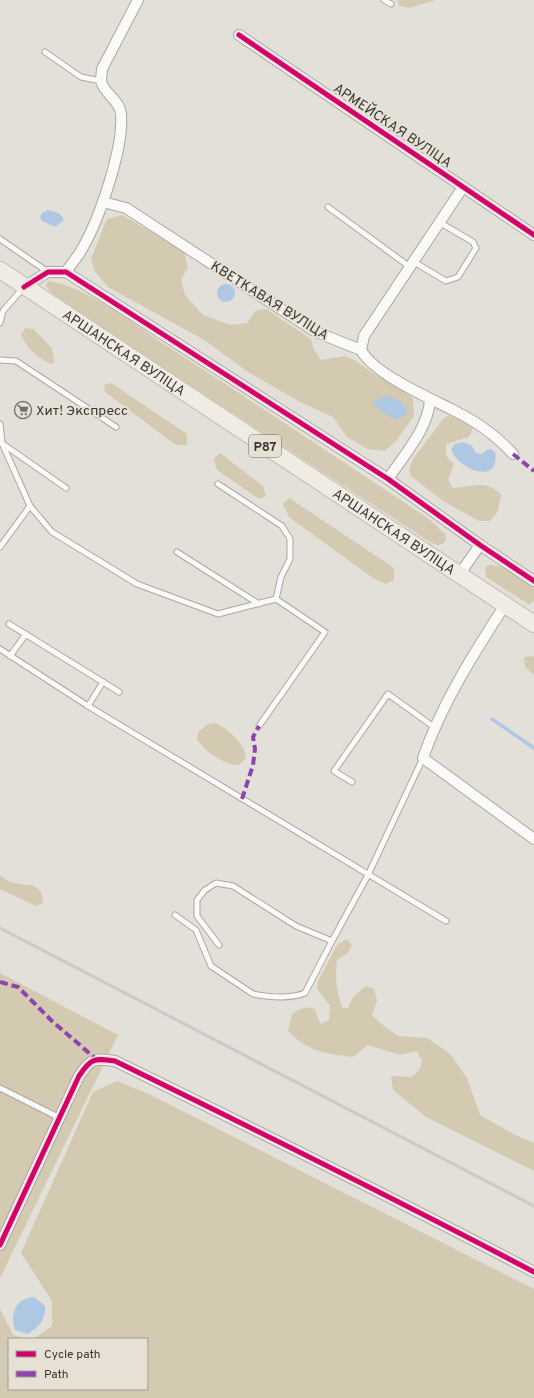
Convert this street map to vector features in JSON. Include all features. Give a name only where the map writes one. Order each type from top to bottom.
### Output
[{"type":"main road","name":"Р87","points":[[0,270],[24,287]]},
{"type":"main road","name":"АРШАНСКАЯ ВУЛІЦА","points":[[24,287],[505,605]]},
{"type":"main road","name":"Р87","points":[[505,605],[534,624]]},
{"type":"street","points":[[66,272],[82,249],[103,202],[121,128],[122,112],[117,102],[105,89],[101,81],[102,68],[138,0]]},
{"type":"street","name":"АРМЕЙСКАЯ ВУЛІЦА","points":[[239,35],[534,235]]},
{"type":"street","points":[[362,350],[364,336],[463,188]]},
{"type":"street","name":"КВЕТКАВАЯ ВУЛІЦА","points":[[103,202],[126,208],[316,332],[362,350],[364,355],[377,367],[430,400],[452,409],[485,429],[499,438],[513,454]]},
{"type":"street","points":[[24,287],[48,272],[66,272],[388,479],[480,545],[534,581]]},
{"type":"street","points":[[388,479],[425,423],[429,413],[430,400]]},
{"type":"street","points":[[459,575],[480,545]]},
{"type":"street","points":[[505,605],[434,727],[423,758],[534,839]]},
{"type":"street","points":[[0,1245],[79,1076],[88,1063],[96,1058],[115,1061],[402,1203],[534,1272]]},
{"type":"lane","points":[[384,0],[391,4]]},
{"type":"lane","points":[[45,52],[81,77],[101,81]]},
{"type":"lane","points":[[328,207],[412,264],[446,281],[458,277],[476,248],[473,242],[439,222]]},
{"type":"lane","points":[[0,239],[48,272]]},
{"type":"lane","points":[[0,323],[2,311],[24,287]]},
{"type":"lane","points":[[0,360],[16,361],[116,427]]},
{"type":"lane","points":[[0,424],[2,444],[30,506],[52,532],[137,584],[218,614],[276,599],[325,632],[259,726]]},
{"type":"lane","points":[[2,444],[66,488]]},
{"type":"lane","points":[[218,484],[282,526],[290,539],[290,559],[281,577],[276,599]]},
{"type":"lane","points":[[0,547],[30,506]]},
{"type":"lane","points":[[177,552],[258,604]]},
{"type":"lane","points":[[10,624],[119,692]]},
{"type":"lane","points":[[10,656],[26,634]]},
{"type":"lane","points":[[0,649],[88,706],[446,921]]},
{"type":"lane","points":[[88,706],[103,682]]},
{"type":"lane","points":[[352,782],[334,771],[388,694],[434,727]]},
{"type":"lane","points":[[175,915],[196,930],[211,966],[253,994],[294,997],[305,993],[368,875],[423,758]]},
{"type":"lane","points":[[219,945],[197,916],[196,900],[205,890],[216,883],[233,886],[296,926],[332,942]]},
{"type":"lane","points":[[0,1088],[60,1118]]},
{"type":"shaded area","points":[[398,0],[436,0],[409,8],[399,6]]},
{"type":"shaded area","points":[[122,215],[184,251],[188,268],[181,279],[185,295],[203,315],[231,325],[247,323],[255,311],[266,309],[311,339],[314,350],[321,360],[345,356],[395,385],[413,398],[414,416],[396,441],[385,451],[368,449],[347,437],[333,417],[300,402],[248,372],[206,341],[108,287],[94,270],[91,259],[107,219]]},
{"type":"shaded area","points":[[48,281],[62,284],[77,290],[108,306],[429,519],[445,534],[446,540],[443,544],[437,545],[430,542],[137,351],[50,292],[46,285]]},
{"type":"shaded area","points":[[25,328],[33,329],[52,348],[54,362],[51,364],[37,355],[30,348],[21,335]]},
{"type":"shaded area","points":[[111,383],[187,434],[187,445],[176,445],[105,392],[104,385]]},
{"type":"shaded area","points":[[449,415],[462,420],[473,428],[469,437],[446,444],[446,456],[454,464],[448,480],[453,488],[484,485],[495,489],[501,494],[498,511],[490,521],[479,521],[443,501],[411,476],[409,469],[413,459],[443,419]]},
{"type":"shaded area","points":[[220,453],[263,486],[266,496],[259,499],[217,470],[214,459]]},
{"type":"shaded area","points":[[289,498],[394,568],[394,580],[386,584],[373,578],[289,517],[283,504]]},
{"type":"shaded area","points":[[489,565],[501,567],[513,573],[534,588],[534,600],[530,605],[486,577],[485,568]]},
{"type":"shaded area","points":[[524,657],[534,657],[534,675],[525,667]]},
{"type":"shaded area","points":[[216,723],[231,733],[243,747],[246,758],[239,765],[233,765],[215,757],[200,744],[197,739],[199,731],[208,724]]},
{"type":"shaded area","points":[[0,875],[11,882],[38,888],[41,891],[43,903],[36,906],[0,889]]},
{"type":"shaded area","points":[[347,939],[352,945],[348,953],[337,960],[336,966],[337,990],[343,1008],[348,1008],[353,997],[366,986],[374,989],[377,1001],[372,1015],[398,1036],[427,1038],[450,1054],[467,1078],[480,1115],[515,1135],[534,1143],[534,1171],[426,1117],[393,1090],[391,1076],[412,1077],[420,1069],[422,1060],[416,1051],[400,1055],[368,1045],[353,1057],[326,1053],[302,1043],[288,1031],[292,1014],[303,1008],[315,1009],[320,1024],[329,1020],[330,1006],[317,989],[318,981],[337,945]]},
{"type":"shaded area","points":[[0,973],[118,1035],[0,1278]]},
{"type":"shaded area","points":[[117,1081],[151,1095],[534,1289],[534,1398],[0,1398],[0,1309],[13,1335],[24,1338],[8,1338],[8,1390],[148,1390],[148,1338],[35,1338],[52,1326],[52,1301],[21,1253],[93,1092]]},
{"type":"water","points":[[48,210],[58,213],[63,217],[63,221],[55,227],[42,221],[40,217],[42,213]]},
{"type":"water","points":[[226,284],[232,287],[235,293],[232,299],[226,302],[220,299],[217,293],[220,287]]},
{"type":"water","points":[[386,396],[400,401],[407,410],[406,415],[395,419],[382,412],[372,402]]},
{"type":"water","points":[[463,442],[471,445],[476,453],[482,454],[486,450],[491,449],[495,452],[495,463],[492,469],[485,472],[478,471],[461,463],[451,449],[455,444]]},
{"type":"water","points":[[34,1297],[45,1306],[43,1319],[28,1334],[15,1330],[13,1318],[18,1304],[28,1298]]},
{"type":"waterway","points":[[492,719],[534,748]]},
{"type":"railway","points":[[0,928],[534,1206]]},
{"type":"marked path","points":[[513,454],[534,471]]},
{"type":"marked path","points":[[242,799],[253,765],[255,749],[253,737],[259,726]]},
{"type":"marked path","points":[[0,982],[18,987],[52,1021],[96,1059]]},
{"type":"cycle path","points":[[239,35],[534,235]]},
{"type":"cycle path","points":[[24,287],[48,272],[66,272],[388,479],[480,545],[534,581]]},
{"type":"cycle path","points":[[0,1245],[79,1076],[90,1063],[102,1060],[115,1061],[221,1113],[378,1191],[534,1272]]},
{"type":"place","name":"Хит! Экспресс","points":[[23,410]]}]
